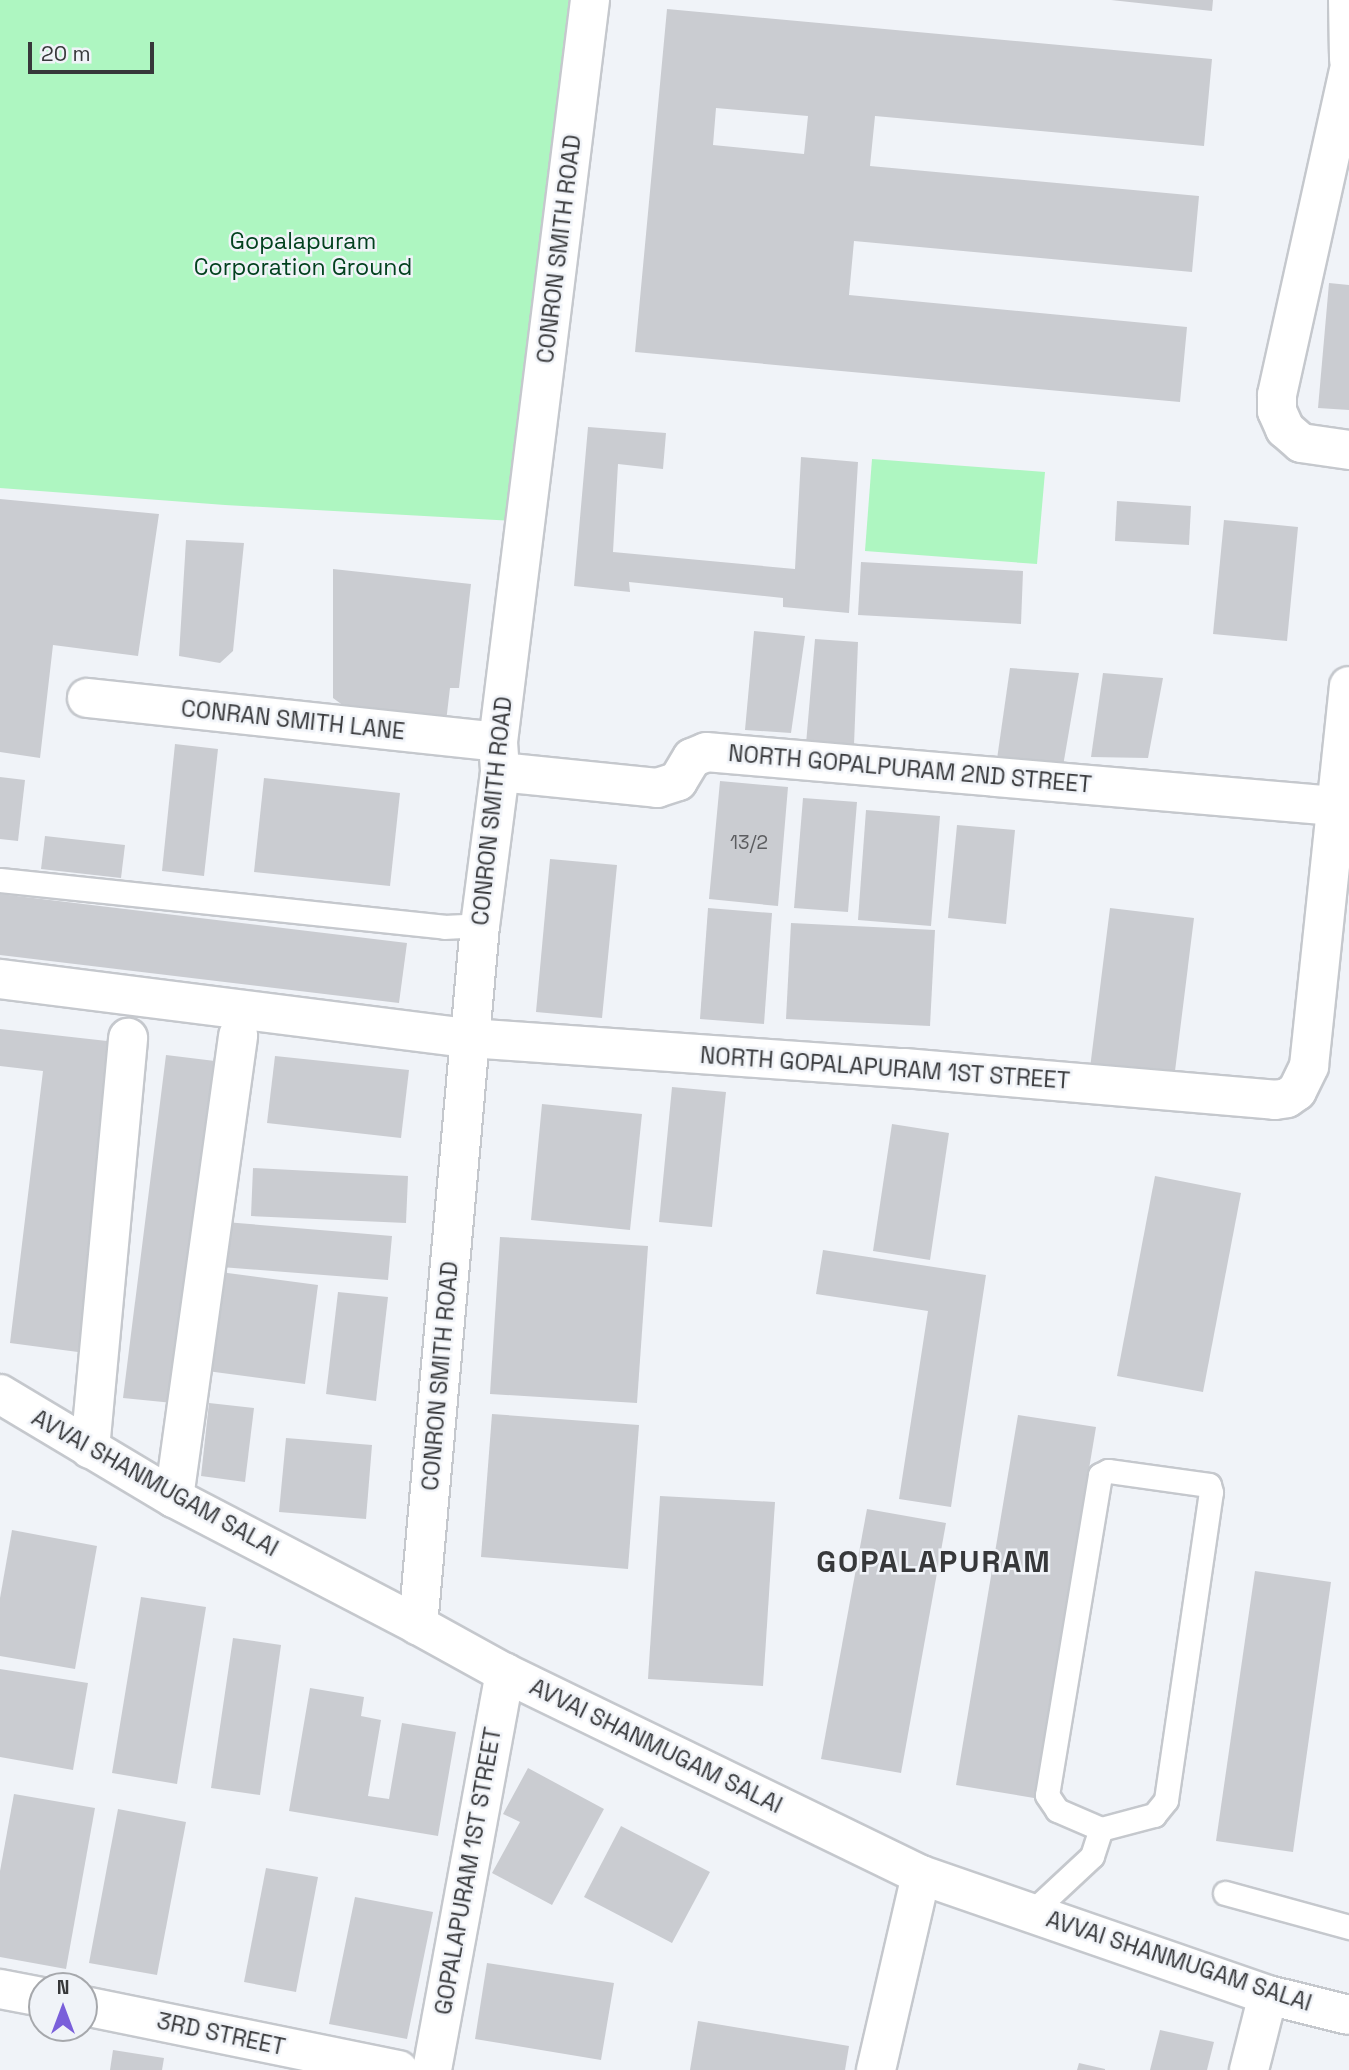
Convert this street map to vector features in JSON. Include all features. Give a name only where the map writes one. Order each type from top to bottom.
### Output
[{"type":"street","name":"CONRON SMITH ROAD","points":[[418,1625],[480,925],[590,0]]},
{"type":"street","points":[[1348,0],[1349,61]]},
{"type":"street","points":[[1349,70],[1277,395],[1277,411],[1286,429],[1301,443],[1349,450]]},
{"type":"street","points":[[1339,904],[1335,806],[1349,686]]},
{"type":"street","name":"CONRAN SMITH LANE","points":[[87,698],[499,757]]},
{"type":"street","name":"NORTH GOPALPURAM 2ND STREET","points":[[499,757],[657,788],[678,781],[692,758],[706,752],[1335,806]]},
{"type":"street","name":"NORTH GOPALAPURAM 1ST STREET","points":[[0,979],[470,1038],[904,1068],[1275,1100],[1287,1098],[1297,1091],[1309,1066],[1339,904]]},
{"type":"street","points":[[174,1498],[238,1035]]},
{"type":"street","points":[[90,1449],[128,1038]]},
{"type":"street","name":"AVVAI SHANMUGAM SALAI","points":[[0,1394],[174,1498],[505,1673],[921,1875],[1268,1995],[1349,2015]]},
{"type":"street","name":"GOPALAPURAM 1ST STREET","points":[[432,2070],[505,1673]]},
{"type":"street","points":[[876,2070],[921,1875]]},
{"type":"street","points":[[0,1989],[28,1994]]},
{"type":"street","points":[[1249,2070],[1268,1995]]},
{"type":"street","name":"3RD STREET","points":[[98,2009],[400,2070]]},
{"type":"lane","points":[[0,880],[444,927],[480,925]]},
{"type":"lane","points":[[1108,1471],[1209,1485],[1211,1492],[1166,1800],[1154,1815],[1101,1829],[1057,1810],[1047,1795],[1100,1475],[1108,1471]]},
{"type":"lane","points":[[1032,1912],[1092,1856],[1101,1829]]},
{"type":"lane","points":[[1225,1893],[1349,1927]]},
{"type":"green space","name":"Gopalapuram Corporation Ground","points":[[0,0],[584,0],[535,522],[225,505],[0,488]]},
{"type":"green space","points":[[872,459],[1045,472],[1037,564],[865,551]]},
{"type":"building","points":[[1111,0],[1213,0],[1212,11]]},
{"type":"building","points":[[667,9],[1212,59],[1204,146],[875,116],[870,166],[1199,196],[1192,272],[854,241],[849,295],[1187,327],[1180,402],[635,352]],"holes":[[[716,108],[808,116],[804,154],[713,145]]]},
{"type":"building","points":[[1329,283],[1349,285],[1349,410],[1318,408]]},
{"type":"building","points":[[588,427],[666,433],[663,469],[618,464],[613,552],[795,569],[801,457],[858,462],[849,613],[783,607],[783,598],[629,582],[630,592],[574,586]]},
{"type":"building","points":[[0,499],[159,514],[138,656],[53,645],[40,758],[0,752]]},
{"type":"building","points":[[1117,501],[1191,506],[1189,545],[1115,541]]},
{"type":"building","points":[[1224,520],[1298,527],[1287,641],[1213,634]]},
{"type":"building","points":[[186,540],[244,543],[233,651],[220,663],[179,656]]},
{"type":"building","points":[[861,562],[1023,571],[1021,624],[858,615]]},
{"type":"building","points":[[333,569],[471,584],[459,688],[450,688],[446,722],[352,712],[333,698]]},
{"type":"building","points":[[754,631],[805,636],[791,733],[745,730]]},
{"type":"building","points":[[815,639],[858,642],[854,745],[806,744]]},
{"type":"building","points":[[1010,668],[1079,673],[1063,766],[997,759]]},
{"type":"building","points":[[1103,673],[1163,678],[1148,758],[1091,757]]},
{"type":"building","points":[[175,744],[218,749],[204,876],[162,871]]},
{"type":"building","points":[[0,777],[25,780],[18,841],[0,839]]},
{"type":"building","points":[[264,778],[400,793],[390,886],[254,872]]},
{"type":"building","points":[[720,781],[788,787],[778,906],[709,899]]},
{"type":"building","points":[[803,798],[857,802],[848,912],[794,908]]},
{"type":"building","points":[[866,810],[940,816],[931,926],[858,920]]},
{"type":"building","points":[[957,825],[1015,830],[1006,924],[948,918]]},
{"type":"building","points":[[45,836],[125,845],[121,878],[41,869]]},
{"type":"building","points":[[550,859],[617,865],[602,1018],[536,1012]]},
{"type":"building","points":[[0,894],[407,943],[399,1003],[0,955]]},
{"type":"building","points":[[708,908],[772,913],[764,1024],[700,1019]]},
{"type":"building","points":[[1110,908],[1194,918],[1174,1079],[1090,1068]]},
{"type":"building","points":[[791,923],[935,930],[930,1026],[786,1019]]},
{"type":"building","points":[[0,1029],[116,1042],[78,1352],[10,1343],[43,1071],[0,1066]]},
{"type":"building","points":[[166,1055],[215,1061],[173,1403],[123,1398]]},
{"type":"building","points":[[275,1056],[409,1070],[401,1138],[267,1123]]},
{"type":"building","points":[[672,1087],[726,1092],[712,1227],[659,1222]]},
{"type":"building","points":[[542,1104],[642,1114],[630,1230],[531,1220]]},
{"type":"building","points":[[892,1124],[949,1133],[930,1260],[873,1251]]},
{"type":"building","points":[[253,1168],[408,1176],[406,1223],[251,1216]]},
{"type":"building","points":[[1155,1176],[1241,1193],[1203,1392],[1117,1376]]},
{"type":"building","points":[[225,1222],[392,1236],[388,1280],[221,1267]]},
{"type":"building","points":[[500,1237],[648,1246],[637,1403],[490,1394]]},
{"type":"building","points":[[823,1250],[986,1275],[951,1507],[899,1499],[928,1311],[816,1294]]},
{"type":"building","points":[[220,1272],[318,1285],[305,1384],[207,1371]]},
{"type":"building","points":[[338,1292],[388,1297],[376,1401],[326,1394]]},
{"type":"building","points":[[209,1403],[254,1408],[245,1482],[201,1476]]},
{"type":"building","points":[[492,1414],[639,1425],[628,1569],[481,1557]]},
{"type":"building","points":[[1018,1415],[1096,1427],[1034,1798],[956,1785]]},
{"type":"building","points":[[286,1438],[372,1445],[366,1519],[279,1512]]},
{"type":"building","points":[[660,1496],[775,1502],[763,1686],[648,1679]]},
{"type":"building","points":[[867,1509],[946,1523],[901,1773],[821,1759]]},
{"type":"building","points":[[12,1530],[97,1546],[75,1669],[0,1656],[0,1598]]},
{"type":"building","points":[[1255,1571],[1331,1582],[1293,1852],[1216,1841]]},
{"type":"building","points":[[141,1597],[206,1607],[177,1784],[112,1773]]},
{"type":"building","points":[[233,1638],[281,1645],[260,1795],[211,1788]]},
{"type":"building","points":[[0,1669],[88,1683],[73,1770],[0,1757]]},
{"type":"building","points":[[310,1688],[364,1697],[361,1716],[381,1720],[368,1796],[389,1799],[402,1723],[456,1732],[438,1836],[289,1811]]},
{"type":"building","points":[[528,1768],[604,1809],[552,1905],[492,1873],[520,1822],[503,1814]]},
{"type":"building","points":[[14,1794],[95,1808],[66,1969],[0,1957],[0,1871]]},
{"type":"building","points":[[118,1809],[186,1822],[157,1975],[89,1963]]},
{"type":"building","points":[[621,1826],[710,1872],[672,1943],[584,1897]]},
{"type":"building","points":[[266,1868],[318,1877],[296,1992],[244,1982]]},
{"type":"building","points":[[355,1897],[433,1912],[407,2039],[329,2024]]},
{"type":"building","points":[[487,1963],[614,1983],[601,2060],[475,2039]]},
{"type":"building","points":[[698,2021],[849,2046],[845,2070],[690,2070]]},
{"type":"building","points":[[1160,2030],[1214,2042],[1207,2070],[1150,2070]]},
{"type":"building","points":[[113,2050],[164,2058],[162,2070],[110,2070]]},
{"type":"building","points":[[1079,2063],[1105,2069],[1105,2070],[1077,2070]]},
{"type":"district","name":"GOPALAPURAM","points":[[934,1562]]}]
